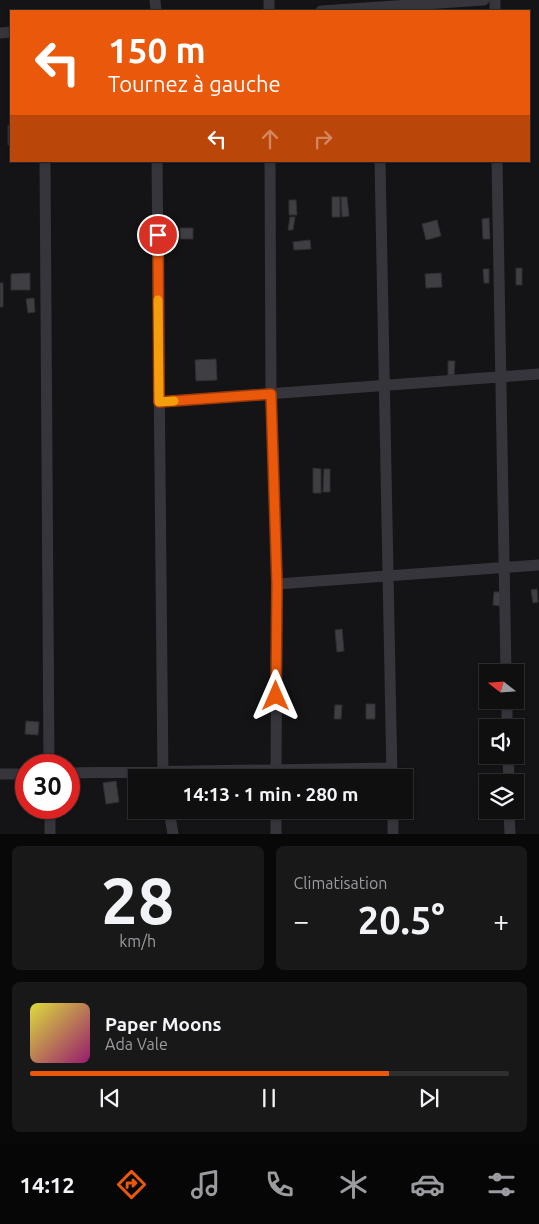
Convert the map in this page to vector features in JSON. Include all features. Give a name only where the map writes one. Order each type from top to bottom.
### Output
[{"type":"street","points":[[332,10],[484,0]]},
{"type":"street","points":[[45,162],[49,754]]},
{"type":"street","points":[[157,162],[163,769]]},
{"type":"street","points":[[270,162],[271,394],[277,584],[276,769]]},
{"type":"street","points":[[380,162],[392,769]]},
{"type":"street","points":[[497,162],[506,664]]},
{"type":"street","points":[[159,402],[539,374]]},
{"type":"street","points":[[277,584],[539,565]]},
{"type":"street","points":[[80,773],[128,774]]},
{"type":"street","points":[[0,774],[15,774]]},
{"type":"street","points":[[50,819],[50,834]]},
{"type":"street","points":[[170,819],[173,834]]},
{"type":"street","points":[[276,819],[276,834]]},
{"type":"street","points":[[393,819],[393,834]]},
{"type":"street","points":[[509,819],[510,834]]},
{"type":"building","points":[[8,125],[10,125],[10,145],[8,145]]},
{"type":"building","points":[[332,197],[340,197],[340,217],[332,217]]},
{"type":"building","points":[[341,197],[347,197],[349,216],[342,217]]},
{"type":"building","points":[[289,200],[296,200],[297,215],[289,215]]},
{"type":"building","points":[[290,217],[295,217],[293,230],[288,230]]},
{"type":"building","points":[[489,218],[490,239],[483,239],[482,219]]},
{"type":"building","points":[[437,220],[441,236],[426,240],[422,224]]},
{"type":"building","points":[[180,228],[193,228],[193,239],[180,239]]},
{"type":"building","points":[[310,240],[311,249],[294,250],[293,242]]},
{"type":"building","points":[[516,268],[522,268],[522,285],[516,285]]},
{"type":"building","points":[[483,269],[489,269],[489,283],[484,283]]},
{"type":"building","points":[[30,273],[30,290],[11,290],[11,274]]},
{"type":"building","points":[[441,273],[442,287],[426,288],[425,274]]},
{"type":"building","points":[[0,283],[3,283],[3,307],[0,307]]},
{"type":"building","points":[[34,298],[35,312],[28,313],[26,299]]},
{"type":"building","points":[[216,359],[217,380],[196,381],[195,360]]},
{"type":"building","points":[[448,361],[455,361],[454,375],[448,375]]},
{"type":"building","points":[[313,468],[321,469],[321,493],[313,493]]},
{"type":"building","points":[[324,469],[330,469],[330,492],[323,492]]},
{"type":"building","points":[[537,589],[538,602],[533,603],[531,590]]},
{"type":"building","points":[[494,592],[501,592],[500,606],[493,605]]},
{"type":"building","points":[[342,629],[344,651],[337,652],[335,630]]},
{"type":"building","points":[[366,704],[375,704],[375,719],[366,719]]},
{"type":"building","points":[[335,705],[342,705],[341,719],[334,719]]},
{"type":"building","points":[[26,721],[39,722],[38,735],[25,734]]},
{"type":"building","points":[[116,781],[119,802],[106,804],[103,783]]},
{"type":"slow traffic","points":[[158,300],[159,402],[174,401]]},
{"type":"route","points":[[158,235],[159,402],[271,394],[277,584],[276,696]]}]
